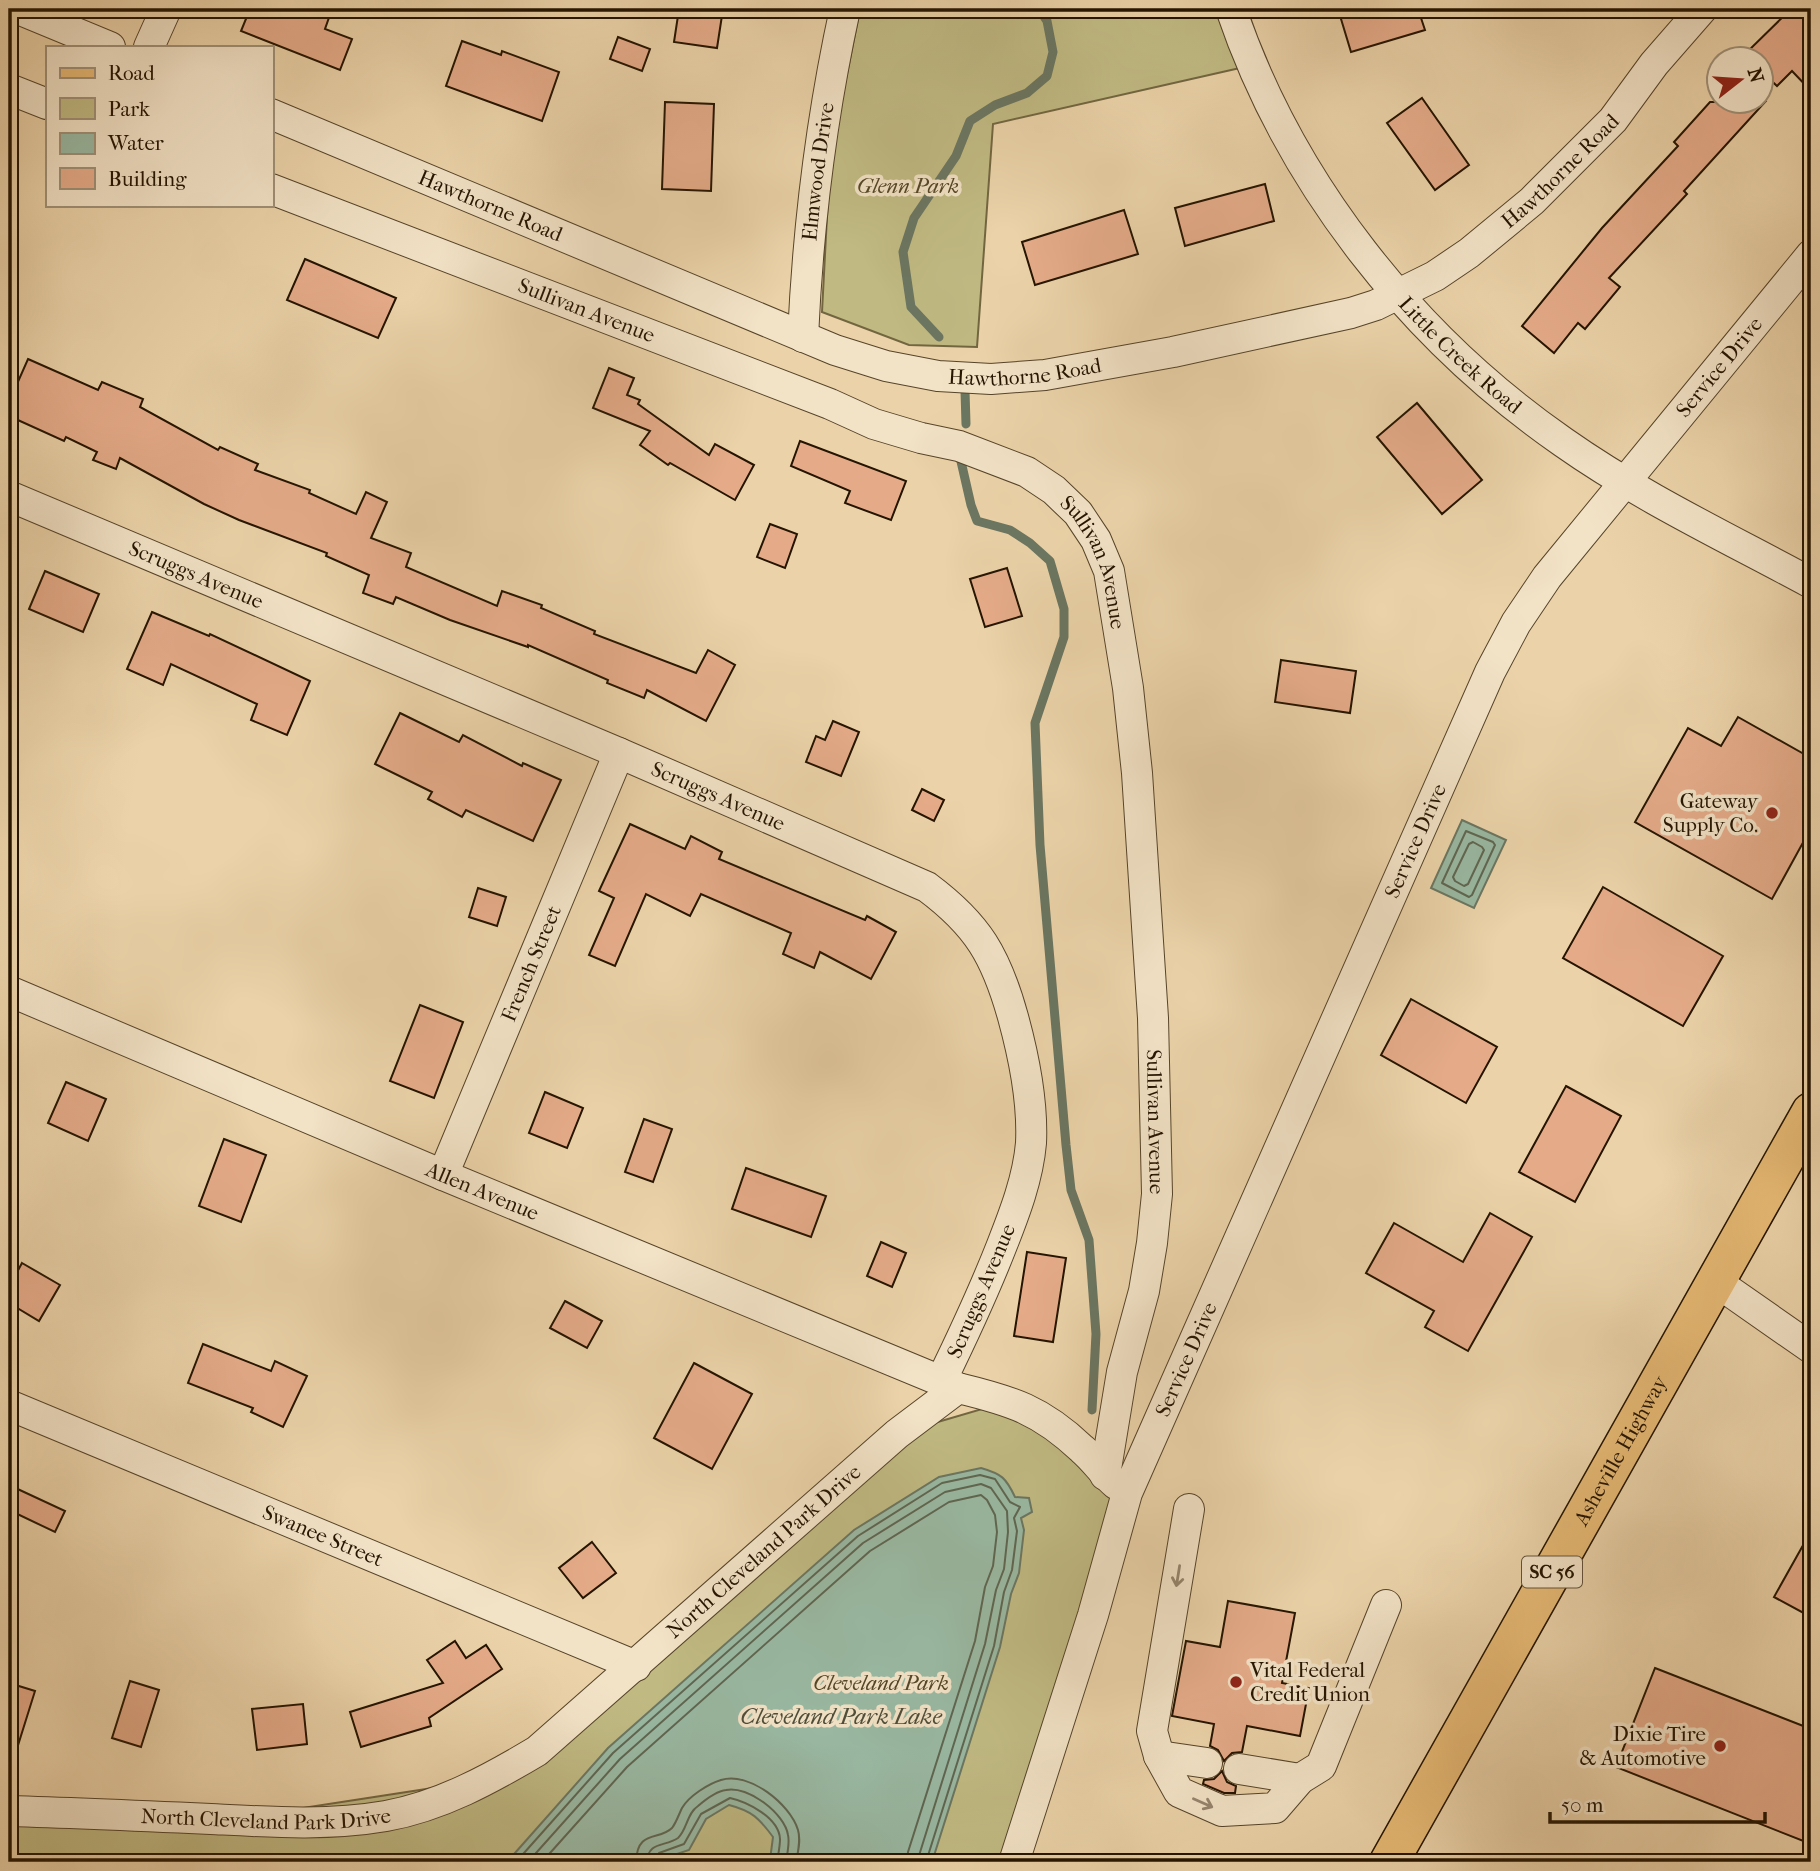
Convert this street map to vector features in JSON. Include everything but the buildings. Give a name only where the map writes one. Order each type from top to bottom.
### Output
[{"type":"main road","name":"Asheville Highway","points":[[1389,1862],[1811,1112]]},
{"type":"street","points":[[18,9],[108,46]]},
{"type":"street","points":[[149,46],[166,9]]},
{"type":"street","name":"Elmwood Drive","points":[[803,337],[816,167],[830,77],[845,9]]},
{"type":"street","name":"Little Creek Road","points":[[1231,9],[1242,43],[1267,100],[1329,207],[1399,295],[1450,348],[1504,397],[1562,442],[1623,482],[1811,583]]},
{"type":"street","name":"Hawthorne Road","points":[[273,115],[835,350],[886,366],[938,376],[992,379],[1045,375],[1173,352],[1351,313],[1399,295],[1435,276],[1469,253],[1532,201],[1613,120],[1654,64],[1702,9]]},
{"type":"street","points":[[9,89],[46,103]]},
{"type":"street","name":"Sullivan Avenue","points":[[273,190],[555,296],[830,404],[874,424],[959,446],[1027,472],[1054,490],[1070,505],[1096,540],[1109,570],[1116,603],[1136,761],[1153,1018],[1157,1194],[1146,1279],[1122,1372],[1116,1484]]},
{"type":"street","name":"Service Drive","points":[[1116,1484],[1490,672],[1517,624],[1547,577],[1811,255]]},
{"type":"street","name":"Scruggs Avenue","points":[[9,496],[619,752],[927,887],[962,916],[977,933],[995,962],[1005,988],[1020,1042],[1031,1106],[1031,1144],[1025,1180],[1014,1215],[950,1384]]},
{"type":"street","name":"French Street","points":[[443,1175],[619,752]]},
{"type":"street","name":"Allen Avenue","points":[[9,990],[443,1175],[950,1384]]},
{"type":"street","points":[[1715,1282],[1811,1349]]},
{"type":"street","points":[[950,1384],[1009,1401],[1037,1414],[1086,1451],[1116,1484],[1093,1615],[1014,1862]]},
{"type":"street","name":"North Cleveland Park Drive","points":[[9,1811],[335,1823],[388,1816],[441,1801],[491,1779],[537,1751],[636,1666],[950,1384]]},
{"type":"street","name":"Swanee Street","points":[[9,1405],[636,1666]]},
{"type":"street","points":[[1189,1509],[1152,1731],[1159,1756],[1179,1793],[1222,1811],[1275,1808],[1300,1779],[1321,1766],[1386,1605]]},
{"type":"street","points":[[1159,1756],[1207,1763]]},
{"type":"street","points":[[1239,1769],[1300,1779]]},
{"type":"green space","name":"Glenn Park","points":[[860,9],[1221,9],[1240,68],[993,124],[977,347],[909,345],[822,312],[830,159]]},
{"type":"green space","name":"Cleveland Park","points":[[1009,1401],[1123,1504],[1013,1862],[9,1862],[9,1818],[224,1820],[491,1779],[897,1434]]},
{"type":"water","points":[[1462,820],[1506,840],[1474,908],[1431,888]]},
{"type":"water","name":"Cleveland Park Lake","points":[[981,1468],[1002,1478],[1015,1497],[1029,1498],[1032,1512],[1021,1518],[1024,1530],[1019,1573],[1011,1594],[1000,1647],[932,1862],[768,1862],[773,1837],[754,1816],[729,1805],[706,1819],[689,1850],[653,1862],[507,1862],[608,1748],[854,1530],[939,1477]]},
{"type":"waterway","points":[[939,337],[911,307],[903,252],[914,218],[956,156],[970,121],[995,105],[1027,93],[1047,76],[1053,52],[1047,21],[1039,9]]},
{"type":"waterway","points":[[965,391],[966,424]]},
{"type":"waterway","points":[[960,457],[977,521],[1010,530],[1050,561],[1064,609],[1064,637],[1035,723],[1040,845],[1066,1145],[1071,1190],[1089,1240],[1096,1334],[1092,1410]]},
{"type":"place","name":"Gateway Supply Co.","points":[[1772,813]]},
{"type":"place","name":"Vital Federal Credit Union","points":[[1236,1682]]},
{"type":"place","name":"Dixie Tire & Automotive","points":[[1720,1746]]}]
